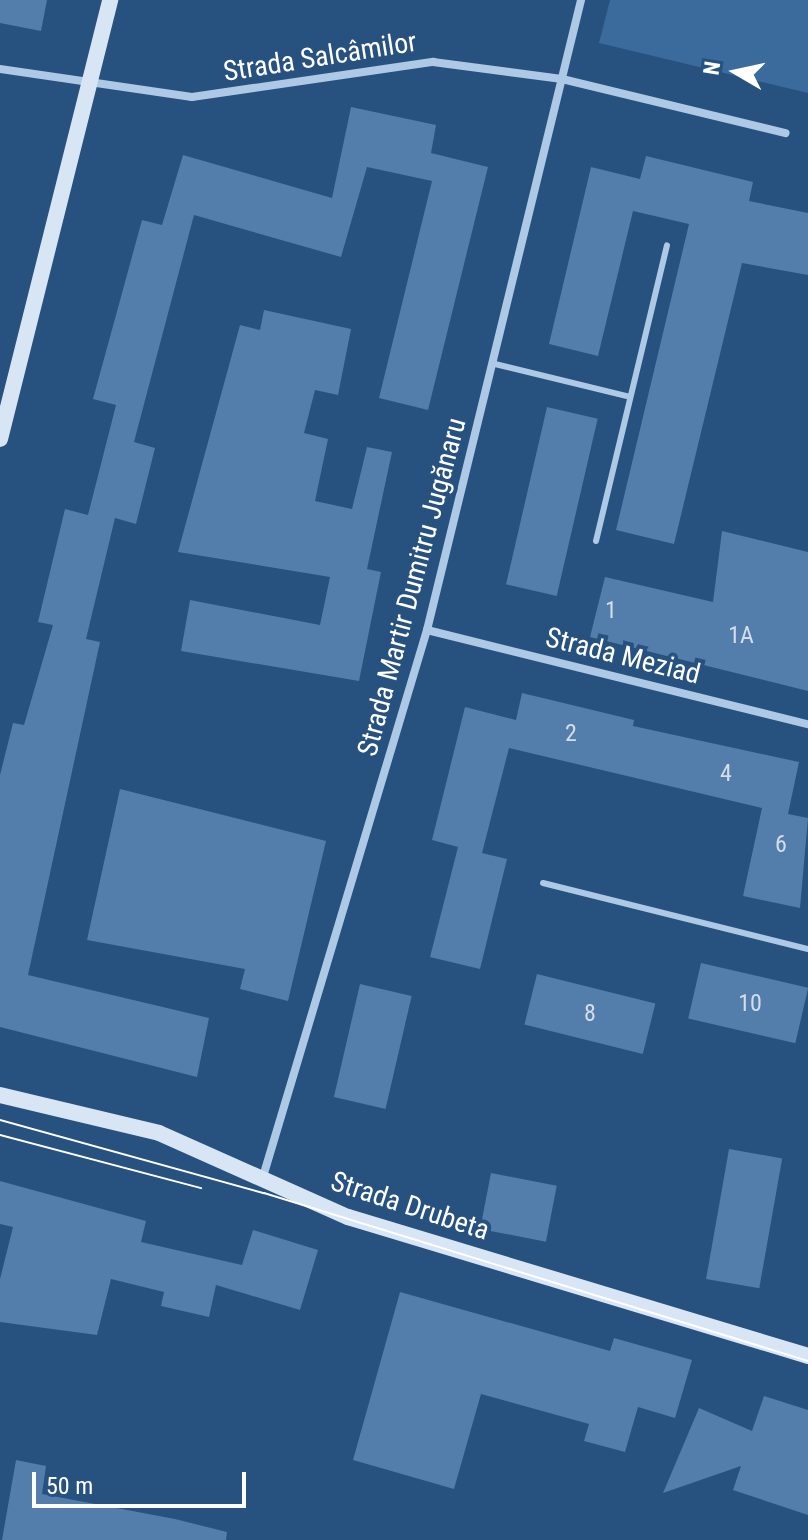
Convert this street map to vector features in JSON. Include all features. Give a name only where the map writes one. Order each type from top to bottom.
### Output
[{"type":"street","points":[[0,439],[110,0]]},
{"type":"street","name":"Strada Martir Dumitru Jugănaru","points":[[262,1180],[427,630],[495,364],[581,0]]},
{"type":"street","name":"Strada Salcâmilor","points":[[0,69],[89,85],[192,97],[433,62],[562,79],[786,133]]},
{"type":"street","name":"Strada Meziad","points":[[427,630],[808,724]]},
{"type":"street","name":"Strada Drubeta","points":[[0,1095],[159,1133],[348,1217],[808,1356]]},
{"type":"lane","points":[[596,541],[667,245]]},
{"type":"lane","points":[[495,364],[630,397]]},
{"type":"lane","points":[[543,883],[808,949]]},
{"type":"shaded area","points":[[610,0],[808,0],[808,93],[599,43]]},
{"type":"building","points":[[0,0],[47,0],[41,31],[0,23]]},
{"type":"building","points":[[351,107],[436,125],[431,153],[488,167],[428,410],[379,398],[432,181],[367,167],[341,257],[194,215],[134,442],[155,448],[136,524],[115,518],[86,639],[100,642],[28,975],[209,1018],[197,1077],[0,1027],[0,775],[13,723],[24,725],[53,625],[38,622],[65,509],[88,515],[116,405],[93,399],[142,220],[162,225],[183,155],[332,198]]},
{"type":"building","points":[[646,156],[753,182],[749,201],[808,213],[808,275],[742,263],[674,544],[616,530],[689,224],[633,211],[598,356],[549,344],[591,167],[640,179]]},
{"type":"building","points":[[264,310],[351,329],[338,395],[315,390],[304,433],[328,439],[315,501],[352,509],[367,447],[392,452],[367,569],[381,572],[359,681],[181,651],[190,600],[320,625],[330,577],[178,552],[240,325],[260,330]]},
{"type":"building","points":[[547,407],[598,419],[557,596],[506,584]]},
{"type":"building","points":[[722,531],[808,552],[808,691],[590,637],[605,577],[713,602]]},
{"type":"building","points":[[522,693],[634,720],[633,726],[799,762],[788,814],[808,818],[800,908],[743,896],[762,808],[509,748],[482,853],[507,859],[480,969],[430,957],[458,847],[432,840],[465,707],[516,720]]},
{"type":"building","points":[[120,789],[326,841],[288,1001],[240,989],[245,969],[87,940]]},
{"type":"building","points":[[701,963],[808,988],[795,1043],[688,1019]]},
{"type":"building","points":[[537,974],[655,1004],[643,1054],[524,1024]]},
{"type":"building","points":[[360,984],[412,996],[386,1109],[334,1097]]},
{"type":"building","points":[[729,1149],[782,1158],[759,1288],[706,1279]]},
{"type":"building","points":[[491,1173],[557,1186],[546,1242],[480,1229]]},
{"type":"building","points":[[0,1181],[146,1221],[141,1242],[242,1265],[253,1230],[318,1250],[300,1310],[216,1285],[209,1317],[161,1306],[164,1292],[111,1279],[97,1335],[0,1322],[0,1279],[13,1227],[0,1224]]},
{"type":"building","points":[[400,1292],[610,1351],[614,1338],[692,1360],[675,1418],[638,1407],[625,1452],[584,1441],[589,1424],[481,1394],[454,1489],[353,1460]]},
{"type":"building","points":[[764,1396],[808,1410],[808,1515],[733,1490],[741,1466],[663,1493],[699,1408],[752,1431]]},
{"type":"building","points":[[16,1460],[46,1466],[42,1494],[227,1532],[226,1540],[2,1540]]},
{"type":"tram line","points":[[0,1120],[264,1193],[808,1361]]},
{"type":"tram line","points":[[0,1135],[201,1188]]}]
